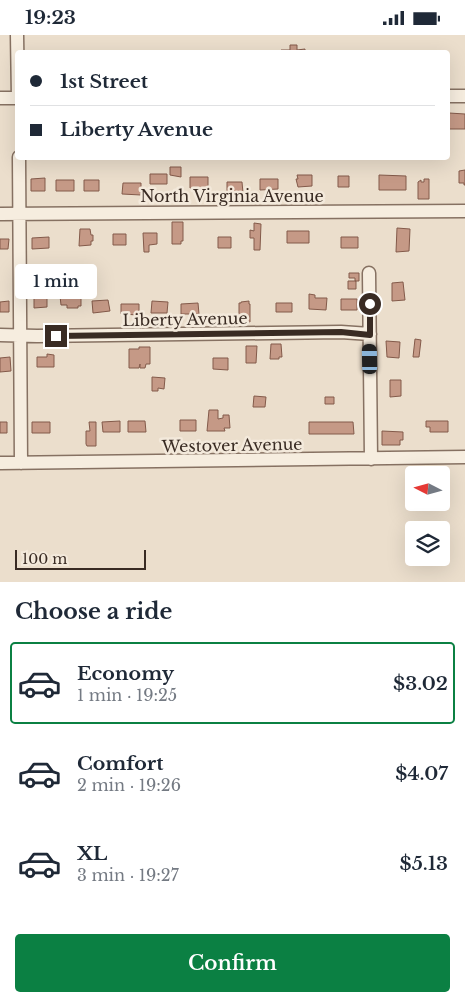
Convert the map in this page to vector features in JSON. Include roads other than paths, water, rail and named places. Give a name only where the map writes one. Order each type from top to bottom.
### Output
[{"type":"street","points":[[17,35],[17,50]]},
{"type":"street","points":[[450,96],[465,96]]},
{"type":"street","points":[[0,98],[15,98]]},
{"type":"street","points":[[19,160],[21,463]]},
{"type":"street","name":"North Virginia Avenue","points":[[0,214],[465,211]]},
{"type":"street","points":[[370,273],[371,459]]},
{"type":"street","name":"Liberty Avenue","points":[[0,335],[341,332],[370,335]]},
{"type":"street","name":"Westover Avenue","points":[[0,463],[465,457]]}]
